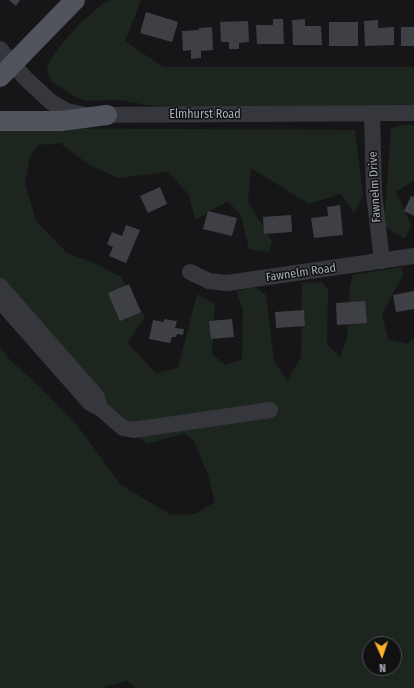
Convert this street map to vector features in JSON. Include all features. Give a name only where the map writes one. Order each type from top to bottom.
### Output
[{"type":"main road","points":[[7,71],[75,0]]},
{"type":"main road","points":[[0,121],[60,120],[107,116]]},
{"type":"street","name":"Elmhurst Road","points":[[0,49],[7,71],[33,87],[51,102],[67,111],[86,115],[414,113]]},
{"type":"street","name":"Fawnelm Drive","points":[[372,113],[374,193],[382,261]]},
{"type":"street","name":"Fawnelm Road","points":[[190,272],[209,281],[227,284],[414,256]]},
{"type":"street","points":[[0,286],[97,397],[100,408]]},
{"type":"street","points":[[0,301],[90,403],[100,408],[123,428],[133,430],[270,410]]},
{"type":"shaded area","points":[[112,0],[141,0],[125,41],[163,67],[414,67],[414,107],[173,107],[147,105],[120,100],[86,101],[72,95],[51,81],[47,70],[49,62],[61,45],[81,22],[104,3]]},
{"type":"shaded area","points":[[403,125],[414,125],[414,180],[396,192],[411,225],[405,239],[384,226],[391,128]]},
{"type":"shaded area","points":[[0,128],[355,130],[363,195],[354,213],[341,194],[309,204],[251,168],[248,202],[272,241],[269,252],[249,249],[241,216],[228,201],[195,220],[189,195],[168,172],[118,178],[88,164],[60,143],[38,145],[30,156],[25,183],[36,221],[67,253],[94,263],[121,277],[145,317],[127,343],[156,373],[178,368],[197,294],[215,304],[212,354],[225,365],[242,359],[243,309],[236,291],[255,287],[266,295],[274,361],[287,381],[301,357],[302,283],[322,282],[328,290],[327,344],[340,358],[347,337],[350,285],[353,275],[401,267],[403,275],[382,315],[388,339],[408,344],[414,337],[414,688],[136,688],[127,681],[100,688],[0,688],[0,347],[10,360],[37,384],[77,425],[120,484],[171,515],[195,514],[215,502],[208,475],[194,441],[185,433],[147,444],[88,394],[0,293]]},
{"type":"building","points":[[9,0],[20,0],[16,6]]},
{"type":"building","points":[[146,12],[178,22],[172,42],[140,33]]},
{"type":"building","points":[[273,19],[283,19],[284,44],[257,44],[256,25],[273,25]]},
{"type":"building","points":[[305,19],[305,26],[321,26],[322,45],[293,45],[292,20]]},
{"type":"building","points":[[378,20],[378,28],[394,27],[394,45],[365,46],[364,21]]},
{"type":"building","points":[[248,21],[249,42],[239,43],[239,49],[229,49],[229,42],[221,42],[220,22]]},
{"type":"building","points":[[329,22],[358,22],[358,46],[329,46]]},
{"type":"building","points":[[212,27],[213,50],[201,51],[201,58],[191,59],[191,50],[183,51],[182,31],[199,30],[199,28]]},
{"type":"building","points":[[401,27],[414,27],[414,46],[401,46]]},
{"type":"building","points":[[160,187],[167,204],[148,213],[140,196]]},
{"type":"building","points":[[411,196],[414,197],[414,216],[404,211]]},
{"type":"building","points":[[340,205],[343,235],[314,238],[311,218],[328,216],[327,207]]},
{"type":"building","points":[[208,211],[237,218],[232,236],[203,229]]},
{"type":"building","points":[[291,215],[292,232],[264,234],[263,217]]},
{"type":"building","points":[[126,225],[140,230],[126,263],[109,256],[113,247],[107,244],[112,232],[122,236]]},
{"type":"building","points":[[129,284],[141,312],[120,321],[108,293]]},
{"type":"building","points":[[414,291],[414,309],[396,312],[393,295]]},
{"type":"building","points":[[365,301],[367,323],[337,325],[336,303]]},
{"type":"building","points":[[304,310],[305,326],[276,328],[275,312]]},
{"type":"building","points":[[164,319],[177,321],[175,328],[184,329],[183,335],[177,334],[176,337],[172,337],[170,343],[149,339],[153,320],[164,322]]},
{"type":"building","points":[[232,319],[234,337],[211,339],[209,321]]}]
